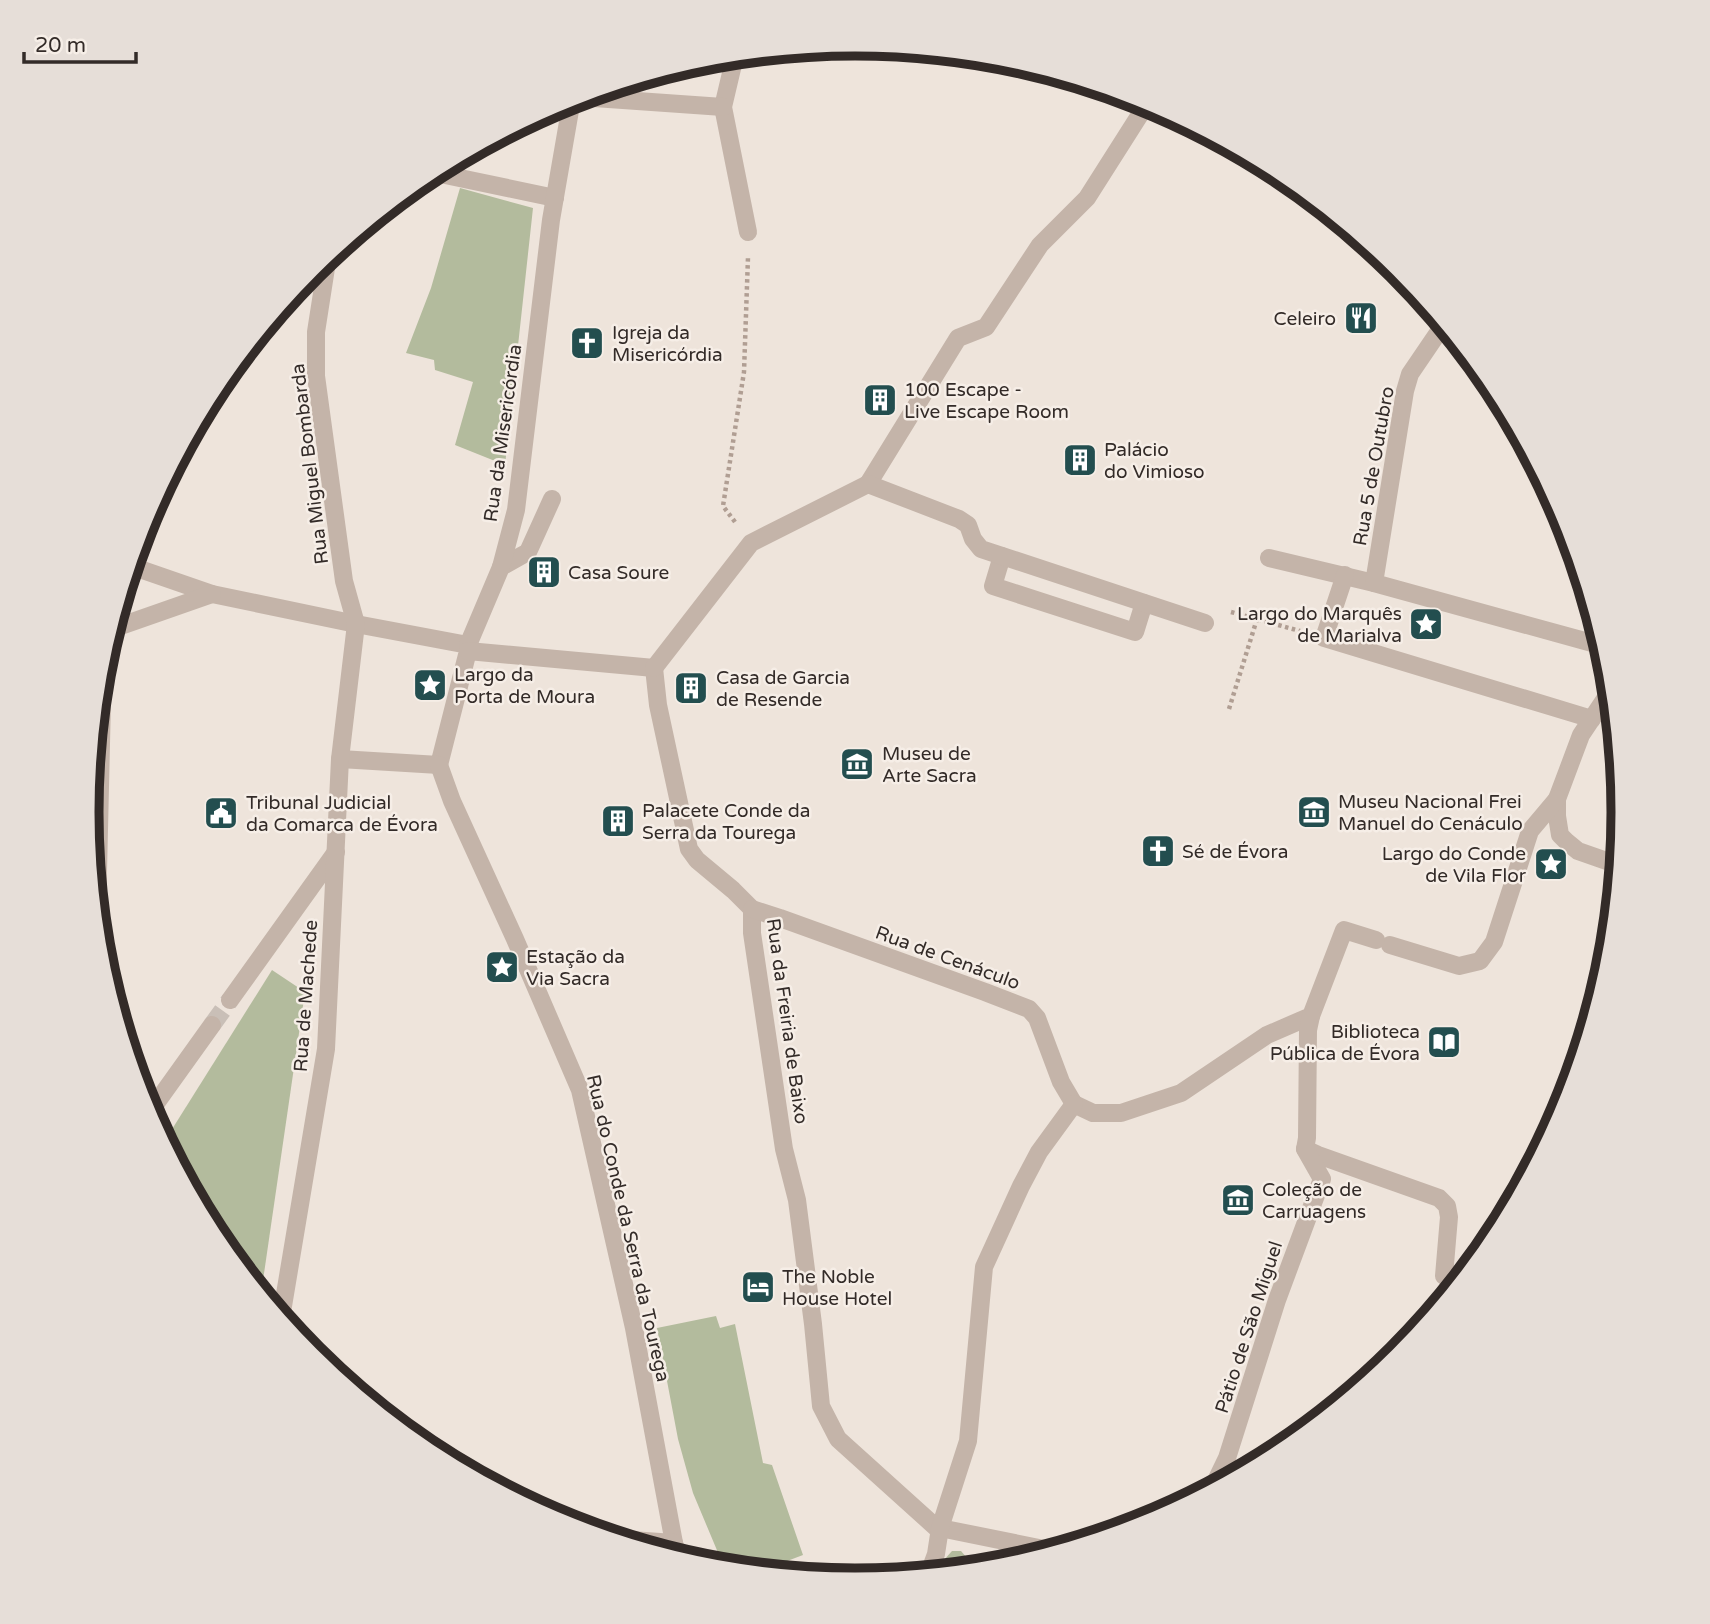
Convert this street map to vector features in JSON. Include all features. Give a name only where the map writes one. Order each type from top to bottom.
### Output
[{"type":"street","points":[[733,66],[723,107],[748,232]]},
{"type":"street","points":[[605,99],[723,107]]},
{"type":"street","name":"Rua da Misericórdia","points":[[468,648],[501,567],[516,510],[551,220],[570,113]]},
{"type":"street","points":[[139,569],[212,594],[468,648],[654,668],[751,543],[868,484],[958,338],[986,327],[1040,245],[1087,198],[1141,113]]},
{"type":"street","points":[[447,175],[555,198]]},
{"type":"street","name":"Rua Miguel Bombarda","points":[[325,272],[316,332],[316,376],[344,581],[356,624]]},
{"type":"street","name":"Rua 5 de Outubro","points":[[1374,583],[1405,391],[1410,374],[1438,332]]},
{"type":"street","points":[[868,484],[959,519],[968,525],[973,539],[981,549],[1205,623]]},
{"type":"street","points":[[501,567],[528,552],[552,499]]},
{"type":"street","points":[[1002,556],[993,586],[1135,632],[1144,603]]},
{"type":"street","points":[[1269,558],[1345,575],[1591,642]]},
{"type":"street","points":[[1345,575],[1324,638],[1592,719]]},
{"type":"street","points":[[123,625],[212,594]]},
{"type":"street","points":[[356,624],[340,759],[439,765],[468,648]]},
{"type":"street","name":"Rua da Freiria de Baixo","points":[[654,668],[658,705],[689,849],[697,860],[752,909],[752,933],[784,1149],[797,1200],[821,1406],[838,1439],[940,1530]]},
{"type":"street","points":[[1603,702],[1581,735],[1558,799],[1557,816],[1560,835],[1578,850],[1609,862]]},
{"type":"street","name":"Rua de Machede","points":[[283,1305],[326,1049],[340,759]]},
{"type":"street","name":"Rua do Conde da Serra da Tourega","points":[[439,765],[452,802],[580,1090],[634,1328],[676,1546]]},
{"type":"street","points":[[99,818],[100,789]]},
{"type":"street","points":[[1444,1276],[1449,1217],[1447,1206],[1439,1198],[1305,1149],[1308,1030],[1311,1016],[1344,930],[1460,966],[1480,961],[1494,942],[1530,831],[1558,799]]},
{"type":"street","points":[[230,1000],[336,852]]},
{"type":"street","name":"Rua de Cenáculo","points":[[752,909],[953,980],[1029,1010],[1037,1018],[1061,1083],[1074,1104]]},
{"type":"street","points":[[932,1564],[940,1530],[968,1441],[984,1267],[1039,1152],[1074,1104],[1093,1113],[1121,1113],[1181,1093],[1267,1034],[1311,1016]]},
{"type":"street","points":[[157,1102],[212,1025]]},
{"type":"street","name":"Pátio de São Miguel","points":[[1220,1474],[1277,1300],[1322,1179],[1305,1149]]},
{"type":"street","points":[[940,1530],[1033,1546]]},
{"type":"path","points":[[748,232],[744,372],[723,506],[751,543]]},
{"type":"path","points":[[1233,612],[1324,638]]},
{"type":"path","points":[[1228,709],[1257,619]]},
{"type":"green space","points":[[460,188],[533,208],[505,465],[455,445],[473,382],[435,370],[434,360],[406,353],[431,288]]},
{"type":"green space","points":[[272,970],[305,992],[263,1281],[226,1232],[200,1190],[171,1132]]},
{"type":"green space","points":[[716,1316],[720,1328],[735,1324],[763,1463],[772,1465],[803,1555],[780,1564],[719,1555],[693,1493],[678,1439],[657,1328]]},
{"type":"green space","points":[[952,1551],[961,1551],[967,1558],[954,1562],[943,1561]]},
{"type":"tunnel","points":[[212,1025],[230,1000]]},
{"type":"place","name":"Celeiro","points":[[1361,318]]},
{"type":"place","name":"Igreja da Misericórdia","points":[[587,343]]},
{"type":"place","name":"100 Escape - Live Escape Room","points":[[880,400]]},
{"type":"place","name":"Palácio do Vimioso","points":[[1080,460]]},
{"type":"place","name":"Casa Soure","points":[[544,572]]},
{"type":"place","name":"Largo do Marquês de Marialva","points":[[1426,624]]},
{"type":"place","name":"Largo da Porta de Moura","points":[[430,685]]},
{"type":"place","name":"Casa de Garcia de Resende","points":[[691,688]]},
{"type":"place","name":"Museu de Arte Sacra","points":[[857,764]]},
{"type":"place","name":"Museu Nacional Frei Manuel do Cenáculo","points":[[1314,812]]},
{"type":"place","name":"Tribunal Judicial da Comarca de Évora","points":[[221,813]]},
{"type":"place","name":"Palacete Conde da Serra da Tourega","points":[[618,821]]},
{"type":"place","name":"Sé de Évora","points":[[1158,851]]},
{"type":"place","name":"Largo do Conde de Vila Flor","points":[[1551,864]]},
{"type":"place","name":"Estação da Via Sacra","points":[[502,967]]},
{"type":"place","name":"Biblioteca Pública de Évora","points":[[1444,1042]]},
{"type":"place","name":"Coleção de Carruagens","points":[[1238,1200]]},
{"type":"place","name":"The Noble House Hotel","points":[[758,1287]]}]
